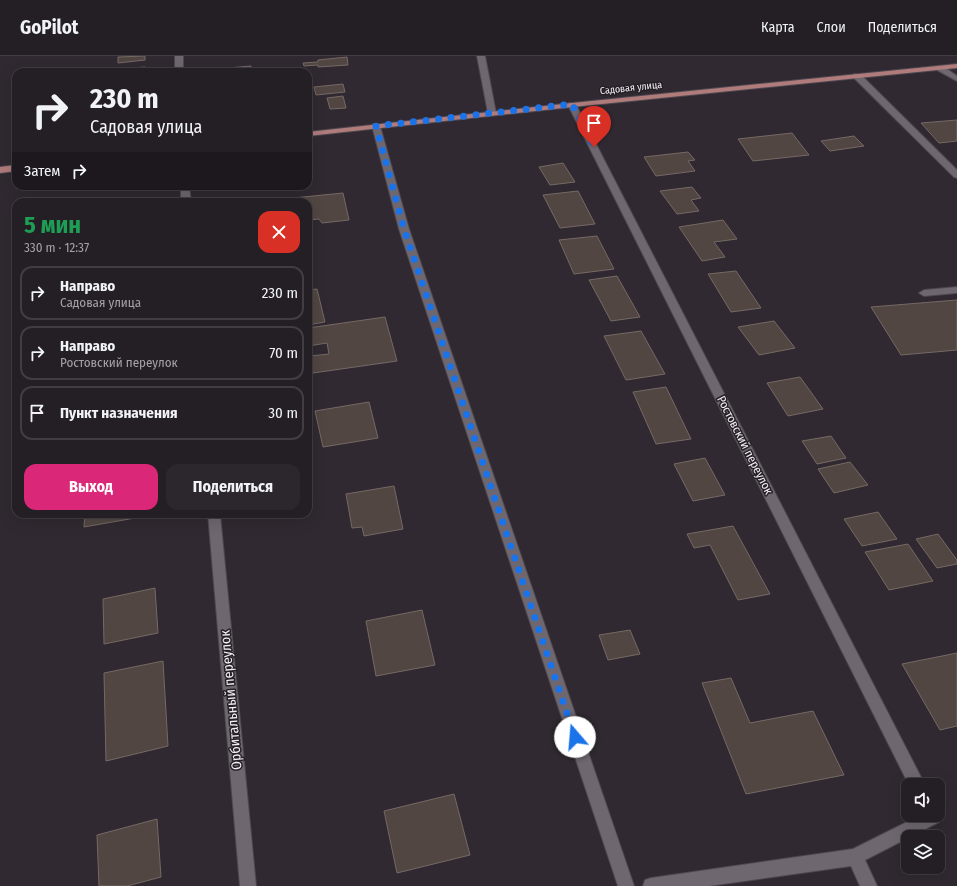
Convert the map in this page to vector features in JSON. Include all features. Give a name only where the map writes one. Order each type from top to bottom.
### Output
[{"type":"main road","name":"Садовая улица","points":[[312,134],[572,104],[957,66]]},
{"type":"main road","points":[[0,170],[12,168]]},
{"type":"street","points":[[179,56],[179,68]]},
{"type":"street","points":[[481,56],[492,113]]},
{"type":"street","points":[[940,68],[957,79]]},
{"type":"street","points":[[857,76],[957,175]]},
{"type":"street","name":"Ростовский переулок","points":[[572,104],[913,778]]},
{"type":"street","points":[[376,126],[404,229],[626,886]]},
{"type":"street","points":[[924,293],[957,290]]},
{"type":"street","name":"Орбитальный переулок","points":[[214,518],[248,886]]},
{"type":"street","points":[[652,886],[855,857],[922,822]]},
{"type":"street","points":[[855,857],[869,886]]},
{"type":"building","points":[[145,56],[145,60],[118,63],[118,57]]},
{"type":"building","points":[[347,57],[348,65],[318,67],[318,65],[304,66],[303,63],[318,62],[318,60]]},
{"type":"building","points":[[251,66],[251,68],[228,68]]},
{"type":"building","points":[[343,84],[345,92],[316,95],[314,87]]},
{"type":"building","points":[[343,96],[346,108],[330,109],[327,98]]},
{"type":"building","points":[[957,120],[957,141],[939,143],[921,123]]},
{"type":"building","points":[[792,133],[809,155],[753,161],[738,139]]},
{"type":"building","points":[[854,136],[864,146],[830,151],[821,141]]},
{"type":"building","points":[[688,152],[695,160],[688,161],[695,171],[656,176],[644,157]]},
{"type":"building","points":[[563,163],[575,182],[550,185],[539,167]]},
{"type":"building","points":[[692,187],[701,198],[691,200],[699,211],[677,214],[660,191]]},
{"type":"building","points":[[578,191],[595,224],[560,228],[543,195]]},
{"type":"building","points":[[343,193],[349,220],[322,223],[319,219],[312,220],[312,198],[293,198]]},
{"type":"building","points":[[723,220],[737,239],[714,242],[725,257],[702,261],[679,227]]},
{"type":"building","points":[[597,236],[614,269],[574,274],[559,240]]},
{"type":"building","points":[[736,271],[761,308],[731,312],[708,274]]},
{"type":"building","points":[[617,276],[640,317],[611,321],[589,280]]},
{"type":"building","points":[[317,289],[325,322],[312,324],[312,290]]},
{"type":"building","points":[[957,300],[957,350],[901,355],[871,307]]},
{"type":"building","points":[[385,317],[397,361],[313,373],[312,356],[329,354],[327,343],[312,345],[312,327]]},
{"type":"building","points":[[774,321],[795,348],[759,355],[738,327]]},
{"type":"building","points":[[641,331],[665,374],[626,380],[604,336]]},
{"type":"building","points":[[800,377],[823,409],[788,416],[767,383]]},
{"type":"building","points":[[666,387],[691,439],[656,444],[633,392]]},
{"type":"building","points":[[369,402],[378,438],[323,447],[315,411]]},
{"type":"building","points":[[831,436],[846,458],[817,464],[802,441]]},
{"type":"building","points":[[705,458],[725,495],[693,501],[674,464]]},
{"type":"building","points":[[850,462],[868,485],[834,493],[818,469]]},
{"type":"building","points":[[394,486],[403,529],[364,536],[362,527],[352,528],[346,494]]},
{"type":"building","points":[[878,512],[897,539],[862,546],[844,519]]},
{"type":"building","points":[[85,518],[135,518],[84,527]]},
{"type":"building","points":[[733,526],[770,594],[738,600],[710,545],[694,548],[687,534]]},
{"type":"building","points":[[938,534],[957,560],[957,564],[937,568],[916,539]]},
{"type":"building","points":[[908,544],[933,581],[889,590],[865,552]]},
{"type":"building","points":[[155,588],[158,633],[104,644],[103,599]]},
{"type":"building","points":[[422,610],[435,665],[376,676],[366,621]]},
{"type":"building","points":[[630,630],[640,654],[608,660],[599,635]]},
{"type":"building","points":[[957,653],[957,726],[940,730],[902,664]]},
{"type":"building","points":[[163,661],[168,746],[106,761],[104,673]]},
{"type":"building","points":[[731,678],[750,723],[813,711],[844,775],[746,794],[702,683]]},
{"type":"building","points":[[454,794],[470,855],[397,873],[384,811]]},
{"type":"building","points":[[157,819],[161,877],[127,886],[99,886],[97,835]]},
{"type":"route","points":[[575,737],[404,229],[376,126],[572,104],[594,147]]}]
